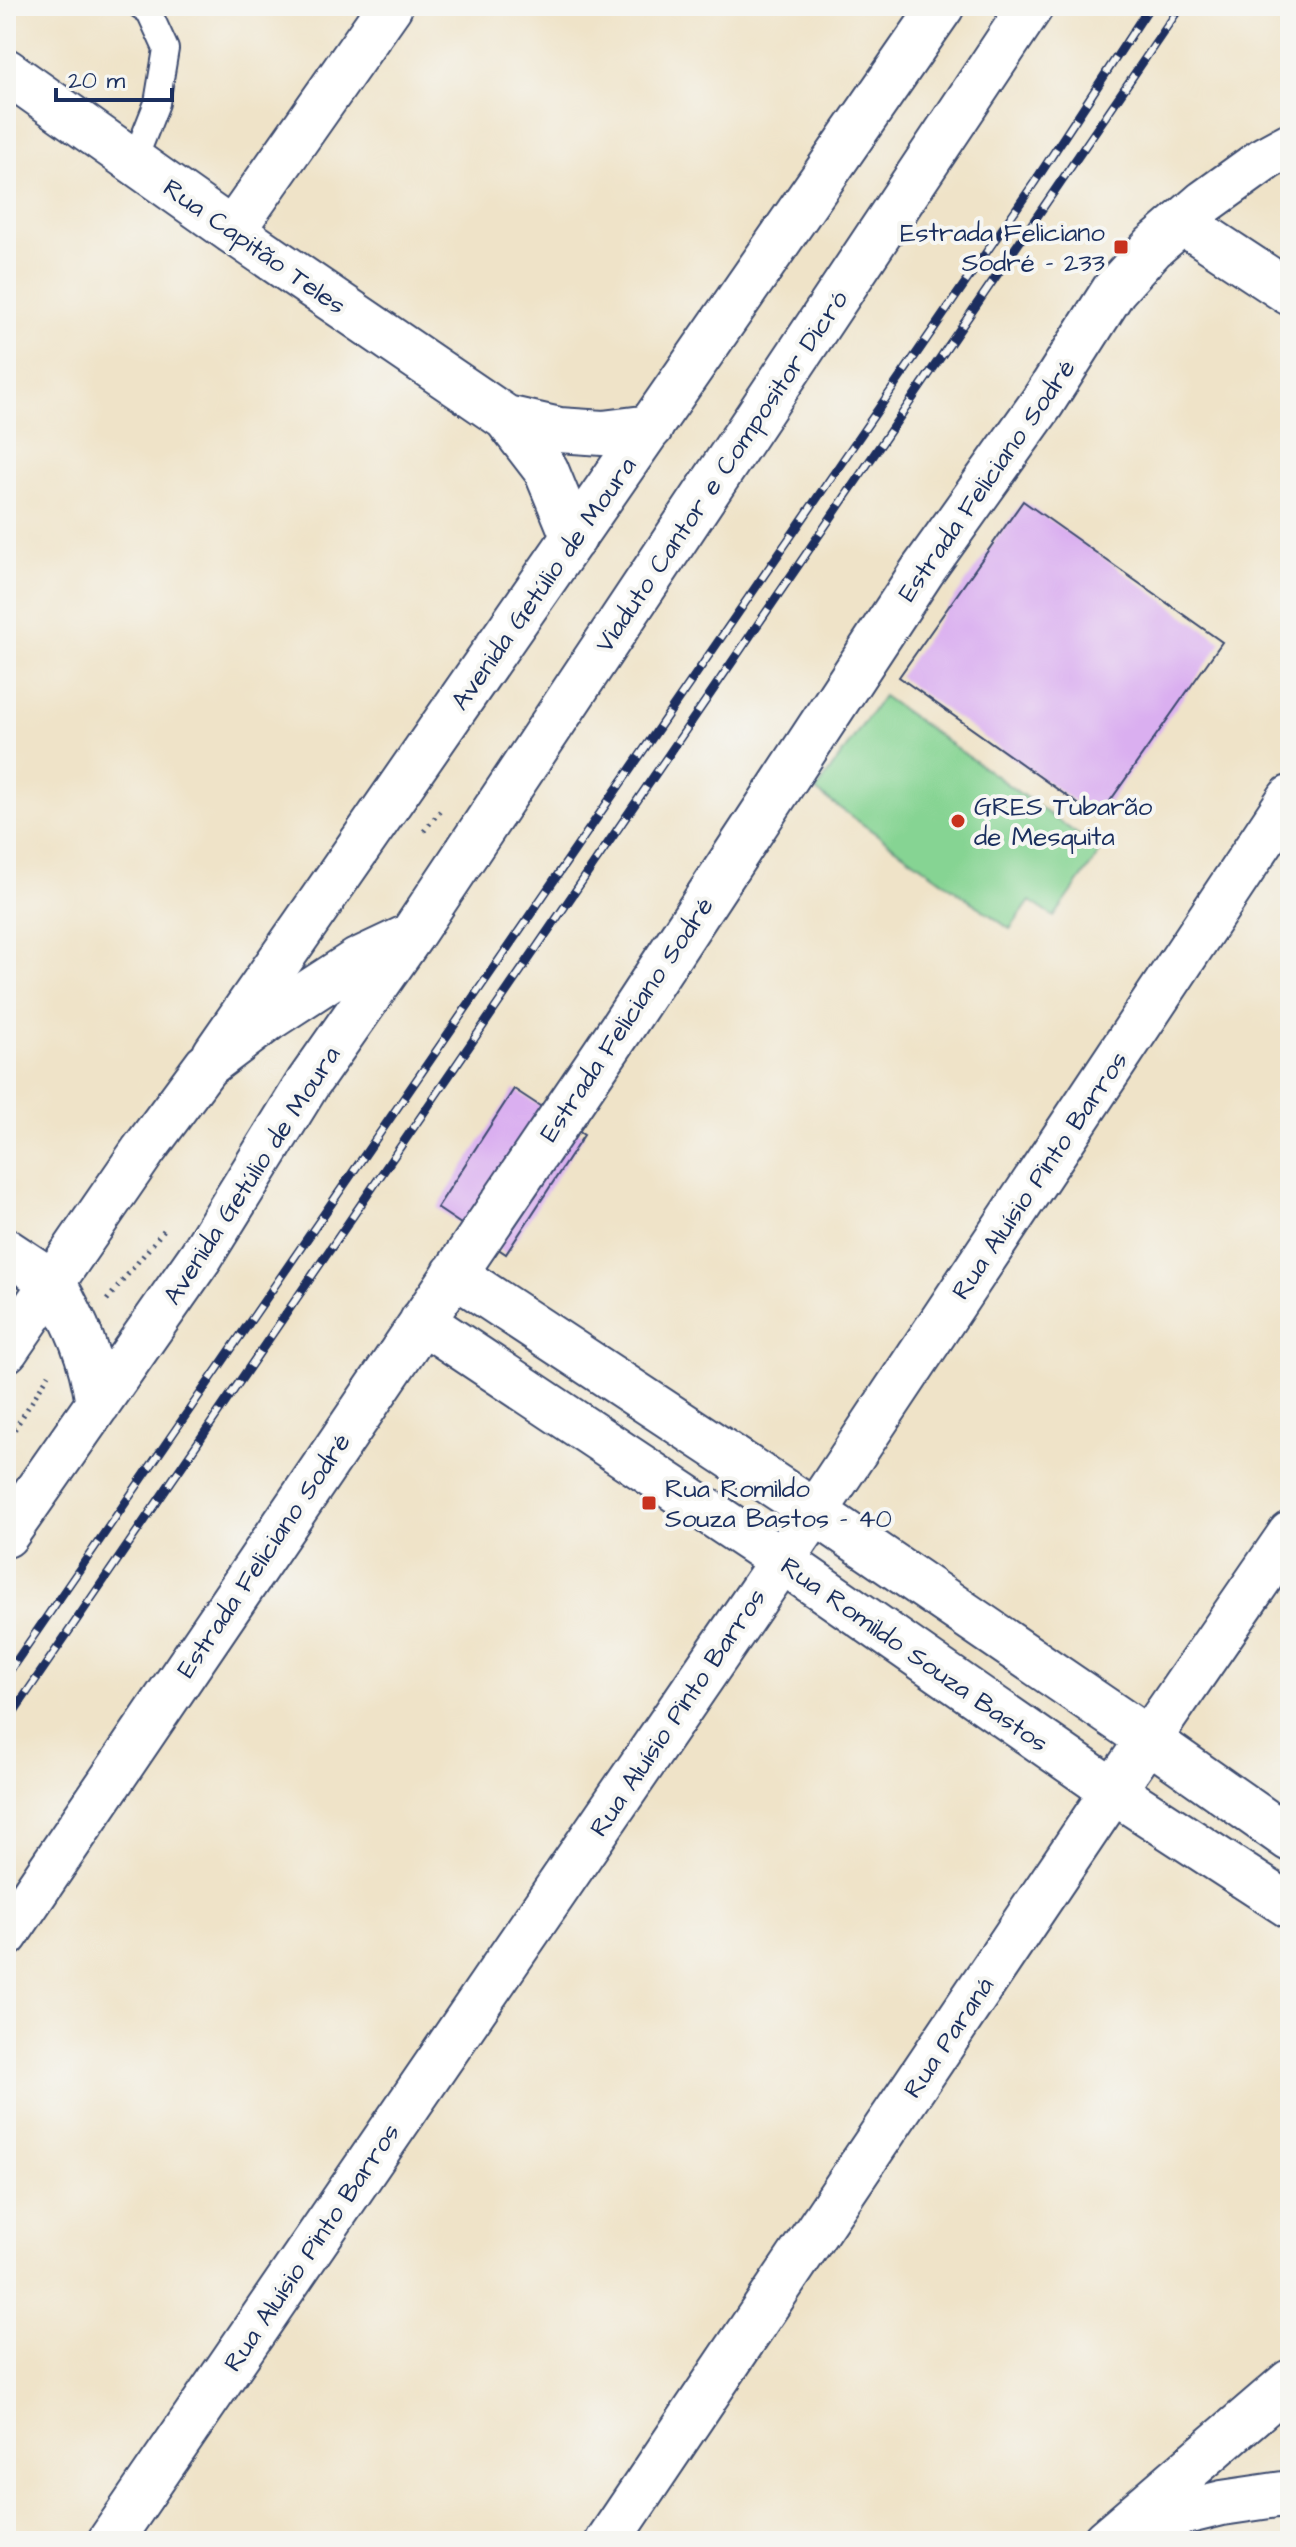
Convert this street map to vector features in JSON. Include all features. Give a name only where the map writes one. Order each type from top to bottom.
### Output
[{"type":"main road","points":[[232,231],[390,6]]},
{"type":"main road","name":"Avenida Getúlio de Moura","points":[[6,1350],[942,6]]},
{"type":"main road","name":"Viaduto Cantor e Compositor Dicró","points":[[411,936],[1031,6]]},
{"type":"main road","name":"Rua Capitão Teles","points":[[6,71],[232,231],[506,418],[546,470],[574,538]]},
{"type":"main road","name":"Estrada Feliciano Sodré","points":[[6,1935],[623,1026],[923,570],[1042,403],[1114,290],[1153,247],[1182,222],[1234,180],[1290,145]]},
{"type":"main road","points":[[1182,222],[1290,293]]},
{"type":"main road","name":"Rua Capitão Teles","points":[[506,418],[559,430],[603,433],[651,427]]},
{"type":"main road","name":"Rua Aluísio Pinto Barros","points":[[110,2541],[815,1512],[1290,798]]},
{"type":"main road","name":"Avenida Getúlio de Moura","points":[[206,1066],[268,1019],[357,961],[411,936]]},
{"type":"main road","name":"Avenida Getúlio de Moura","points":[[6,1535],[201,1256],[308,1083],[411,936]]},
{"type":"main road","points":[[6,1251],[53,1282],[81,1333],[94,1374],[98,1404]]},
{"type":"main road","points":[[454,1274],[815,1512],[1290,1839]]},
{"type":"main road","name":"Rua Romildo Souza Bastos","points":[[422,1321],[781,1560],[1113,1791],[1290,1906]]},
{"type":"main road","name":"Rua Paraná","points":[[608,2541],[1113,1791],[1290,1534]]},
{"type":"main road","points":[[1112,2535],[1290,2382]]},
{"type":"main road","points":[[1112,2535],[1222,2503],[1290,2493]]},
{"type":"lane","points":[[134,161],[157,103],[166,49],[149,12],[140,6]]},
{"type":"green space","name":"GRES Tubarão de Mesquita","points":[[883,696],[1101,851],[1054,917],[1030,901],[1010,929],[816,791]]},
{"type":"building","points":[[1023,501],[1222,642],[1098,818],[899,677]]},
{"type":"building","points":[[514,1089],[584,1135],[506,1254],[437,1208]]},
{"type":"railway","points":[[6,1676],[1034,183],[1150,6]]},
{"type":"railway","points":[[6,1723],[1181,6]]},
{"type":"place","name":"Estrada Feliciano Sodré - 233","points":[[1121,247]]},
{"type":"place","name":"GRES Tubarão de Mesquita","points":[[958,821]]},
{"type":"place","name":"Rua Romildo Souza Bastos - 40","points":[[649,1503]]}]
